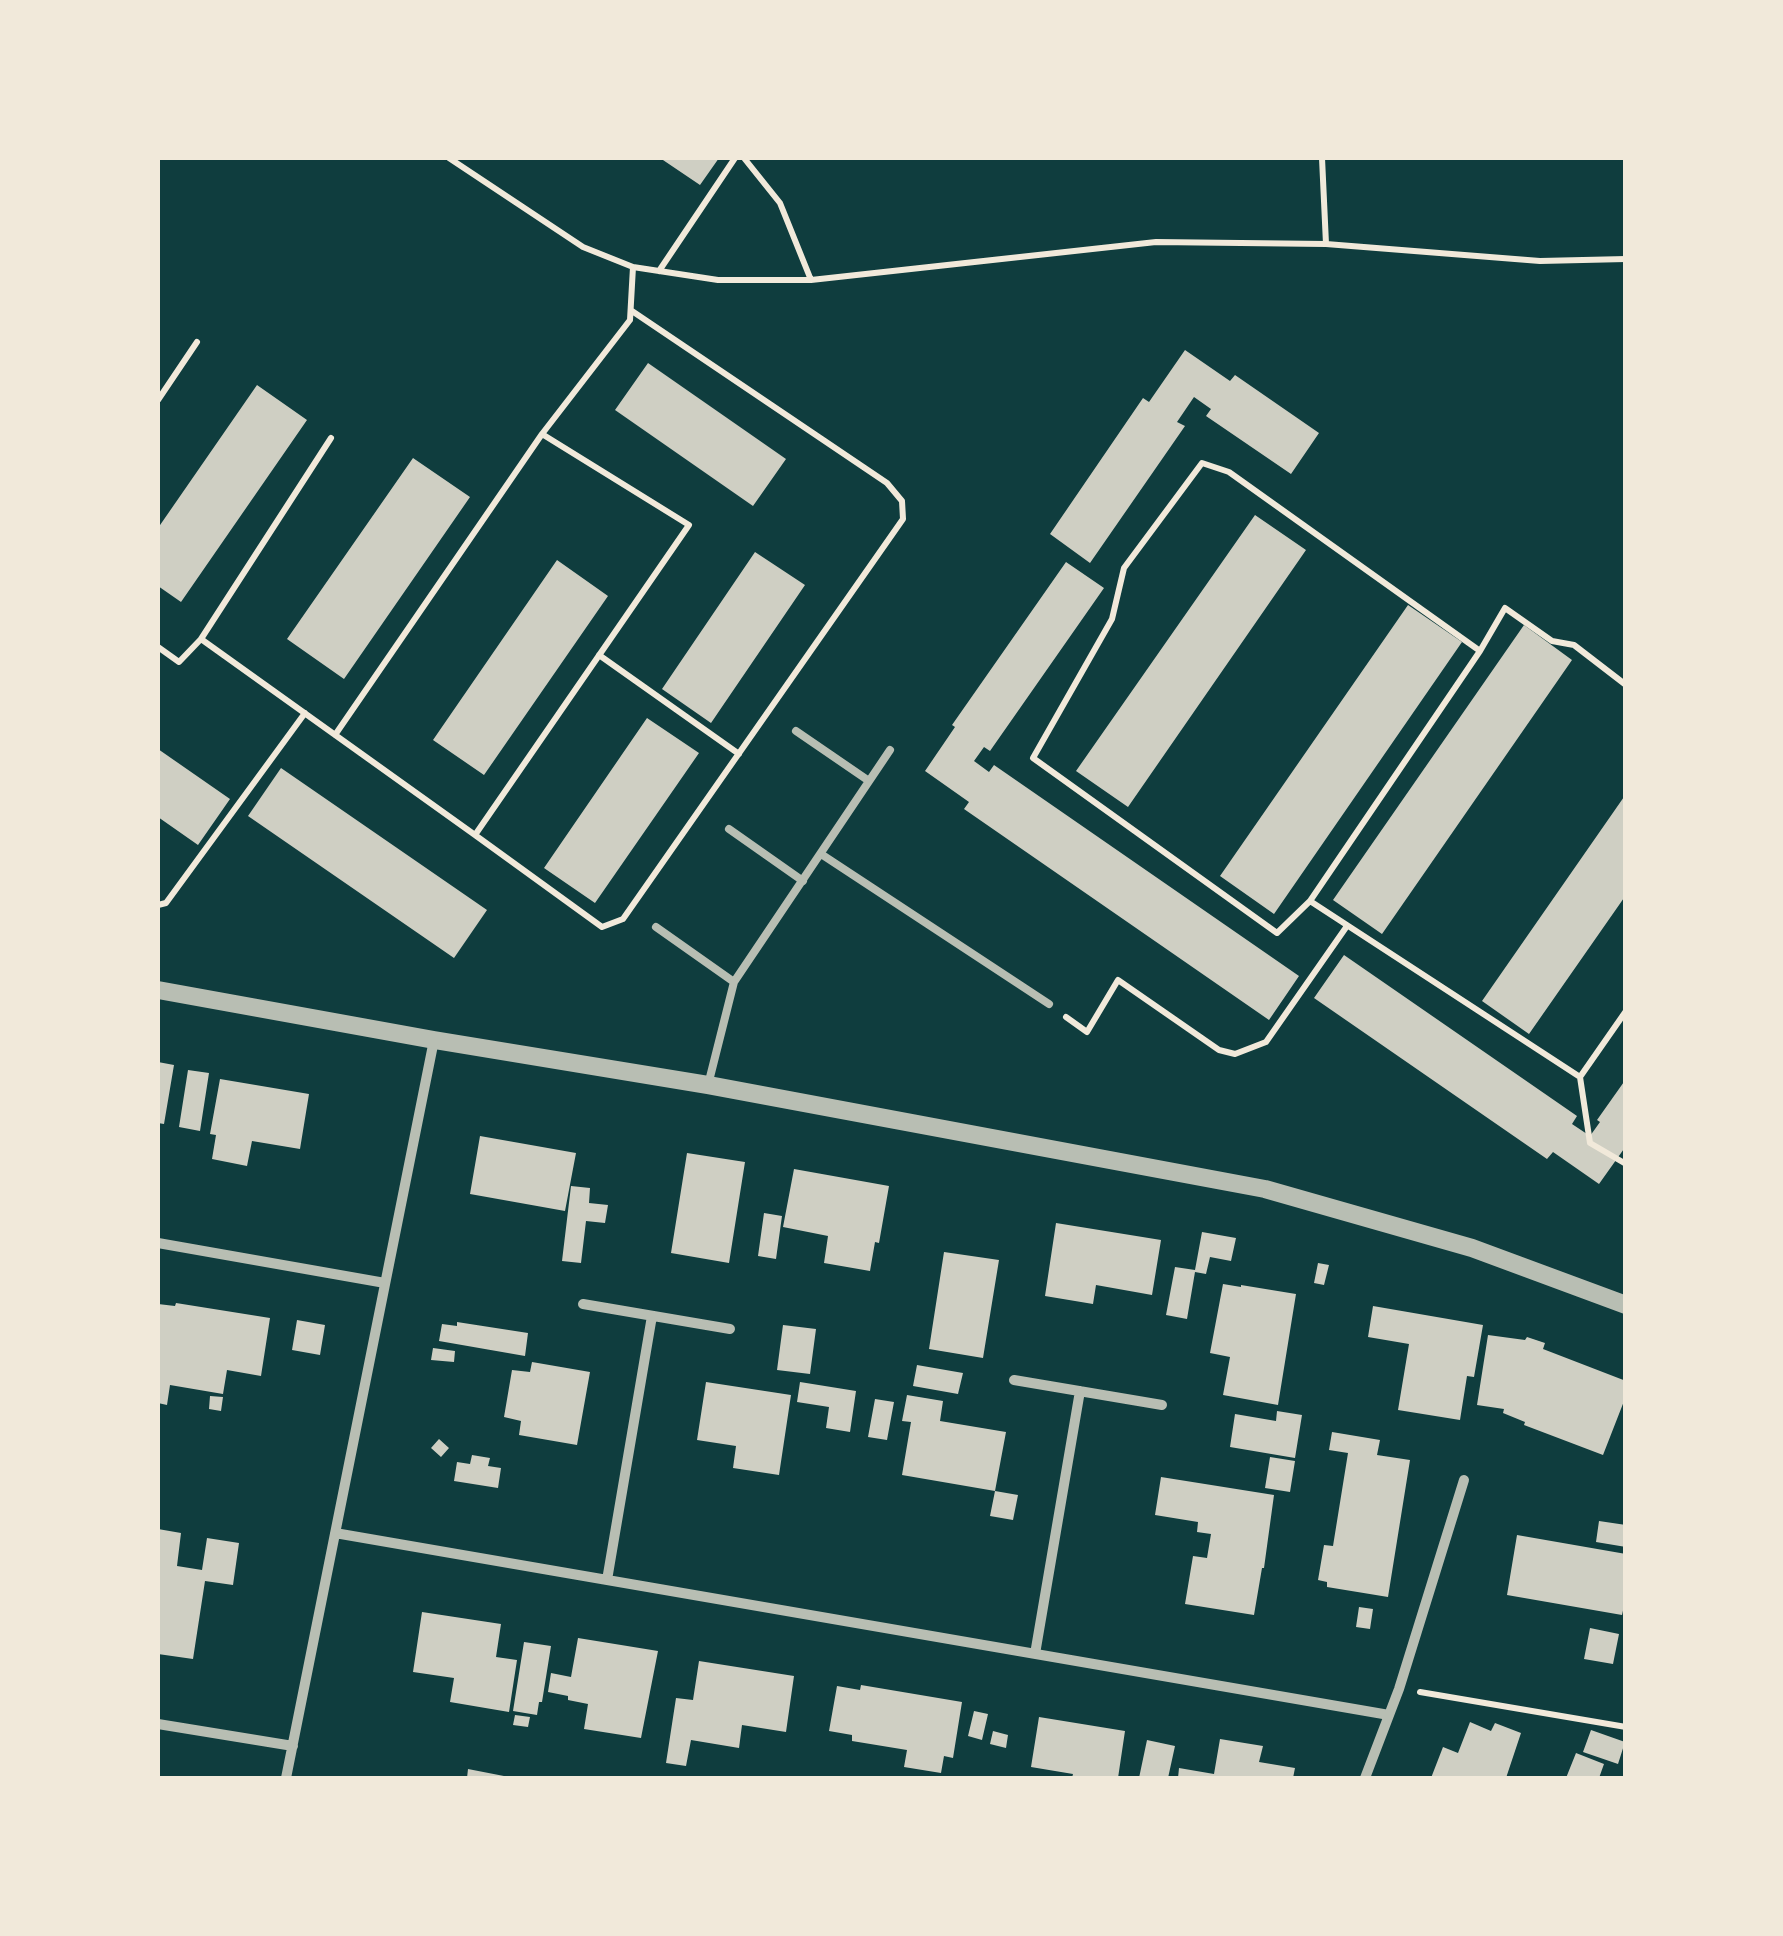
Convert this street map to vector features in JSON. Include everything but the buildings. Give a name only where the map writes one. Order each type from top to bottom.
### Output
[{"type":"street","points":[[158,990],[708,1085],[1265,1189],[1472,1248],[1626,1305]]},
{"type":"street","points":[[286,1778],[434,1040]]},
{"type":"street","points":[[158,1243],[385,1284]]},
{"type":"street","points":[[582,1304],[730,1329]]},
{"type":"street","points":[[606,1580],[652,1316]]},
{"type":"street","points":[[1014,1380],[1162,1405]]},
{"type":"street","points":[[1035,1654],[1080,1391]]},
{"type":"street","points":[[1365,1778],[1399,1689],[1464,1480]]},
{"type":"street","points":[[335,1533],[1389,1714]]},
{"type":"street","points":[[158,1724],[292,1746]]},
{"type":"lane","points":[[796,731],[870,781]]},
{"type":"lane","points":[[708,1085],[734,982],[890,750]]},
{"type":"lane","points":[[729,829],[804,880]]},
{"type":"lane","points":[[822,854],[1049,1004]]},
{"type":"lane","points":[[656,927],[734,982]]},
{"type":"path","points":[[449,158],[582,247],[633,267],[718,280],[811,280],[1156,242],[1326,244],[1540,261],[1626,260]]},
{"type":"path","points":[[659,271],[735,158]]},
{"type":"path","points":[[744,158],[780,203],[811,280]]},
{"type":"path","points":[[1322,158],[1326,244]]},
{"type":"path","points":[[335,735],[542,434],[630,320],[633,267]]},
{"type":"path","points":[[201,639],[602,927],[623,919],[903,519],[902,501],[888,483],[632,310]]},
{"type":"path","points":[[158,400],[197,342]]},
{"type":"path","points":[[474,835],[690,525],[542,434]]},
{"type":"path","points":[[158,647],[179,662],[201,639],[331,438]]},
{"type":"path","points":[[1480,652],[1229,472],[1202,463],[1124,568],[1112,619],[1033,758],[1278,933],[1310,902],[1480,652],[1505,608],[1552,641],[1574,646],[1626,684]]},
{"type":"path","points":[[599,656],[738,754]]},
{"type":"path","points":[[158,905],[166,904],[305,714]]},
{"type":"path","points":[[1310,902],[1580,1077]]},
{"type":"path","points":[[1049,1004],[1088,1032],[1118,980],[1219,1050],[1235,1054],[1266,1042],[1347,926]]},
{"type":"path","points":[[1626,1010],[1580,1077],[1590,1142],[1626,1164]]},
{"type":"path","points":[[1399,1689],[1626,1726]]}]
